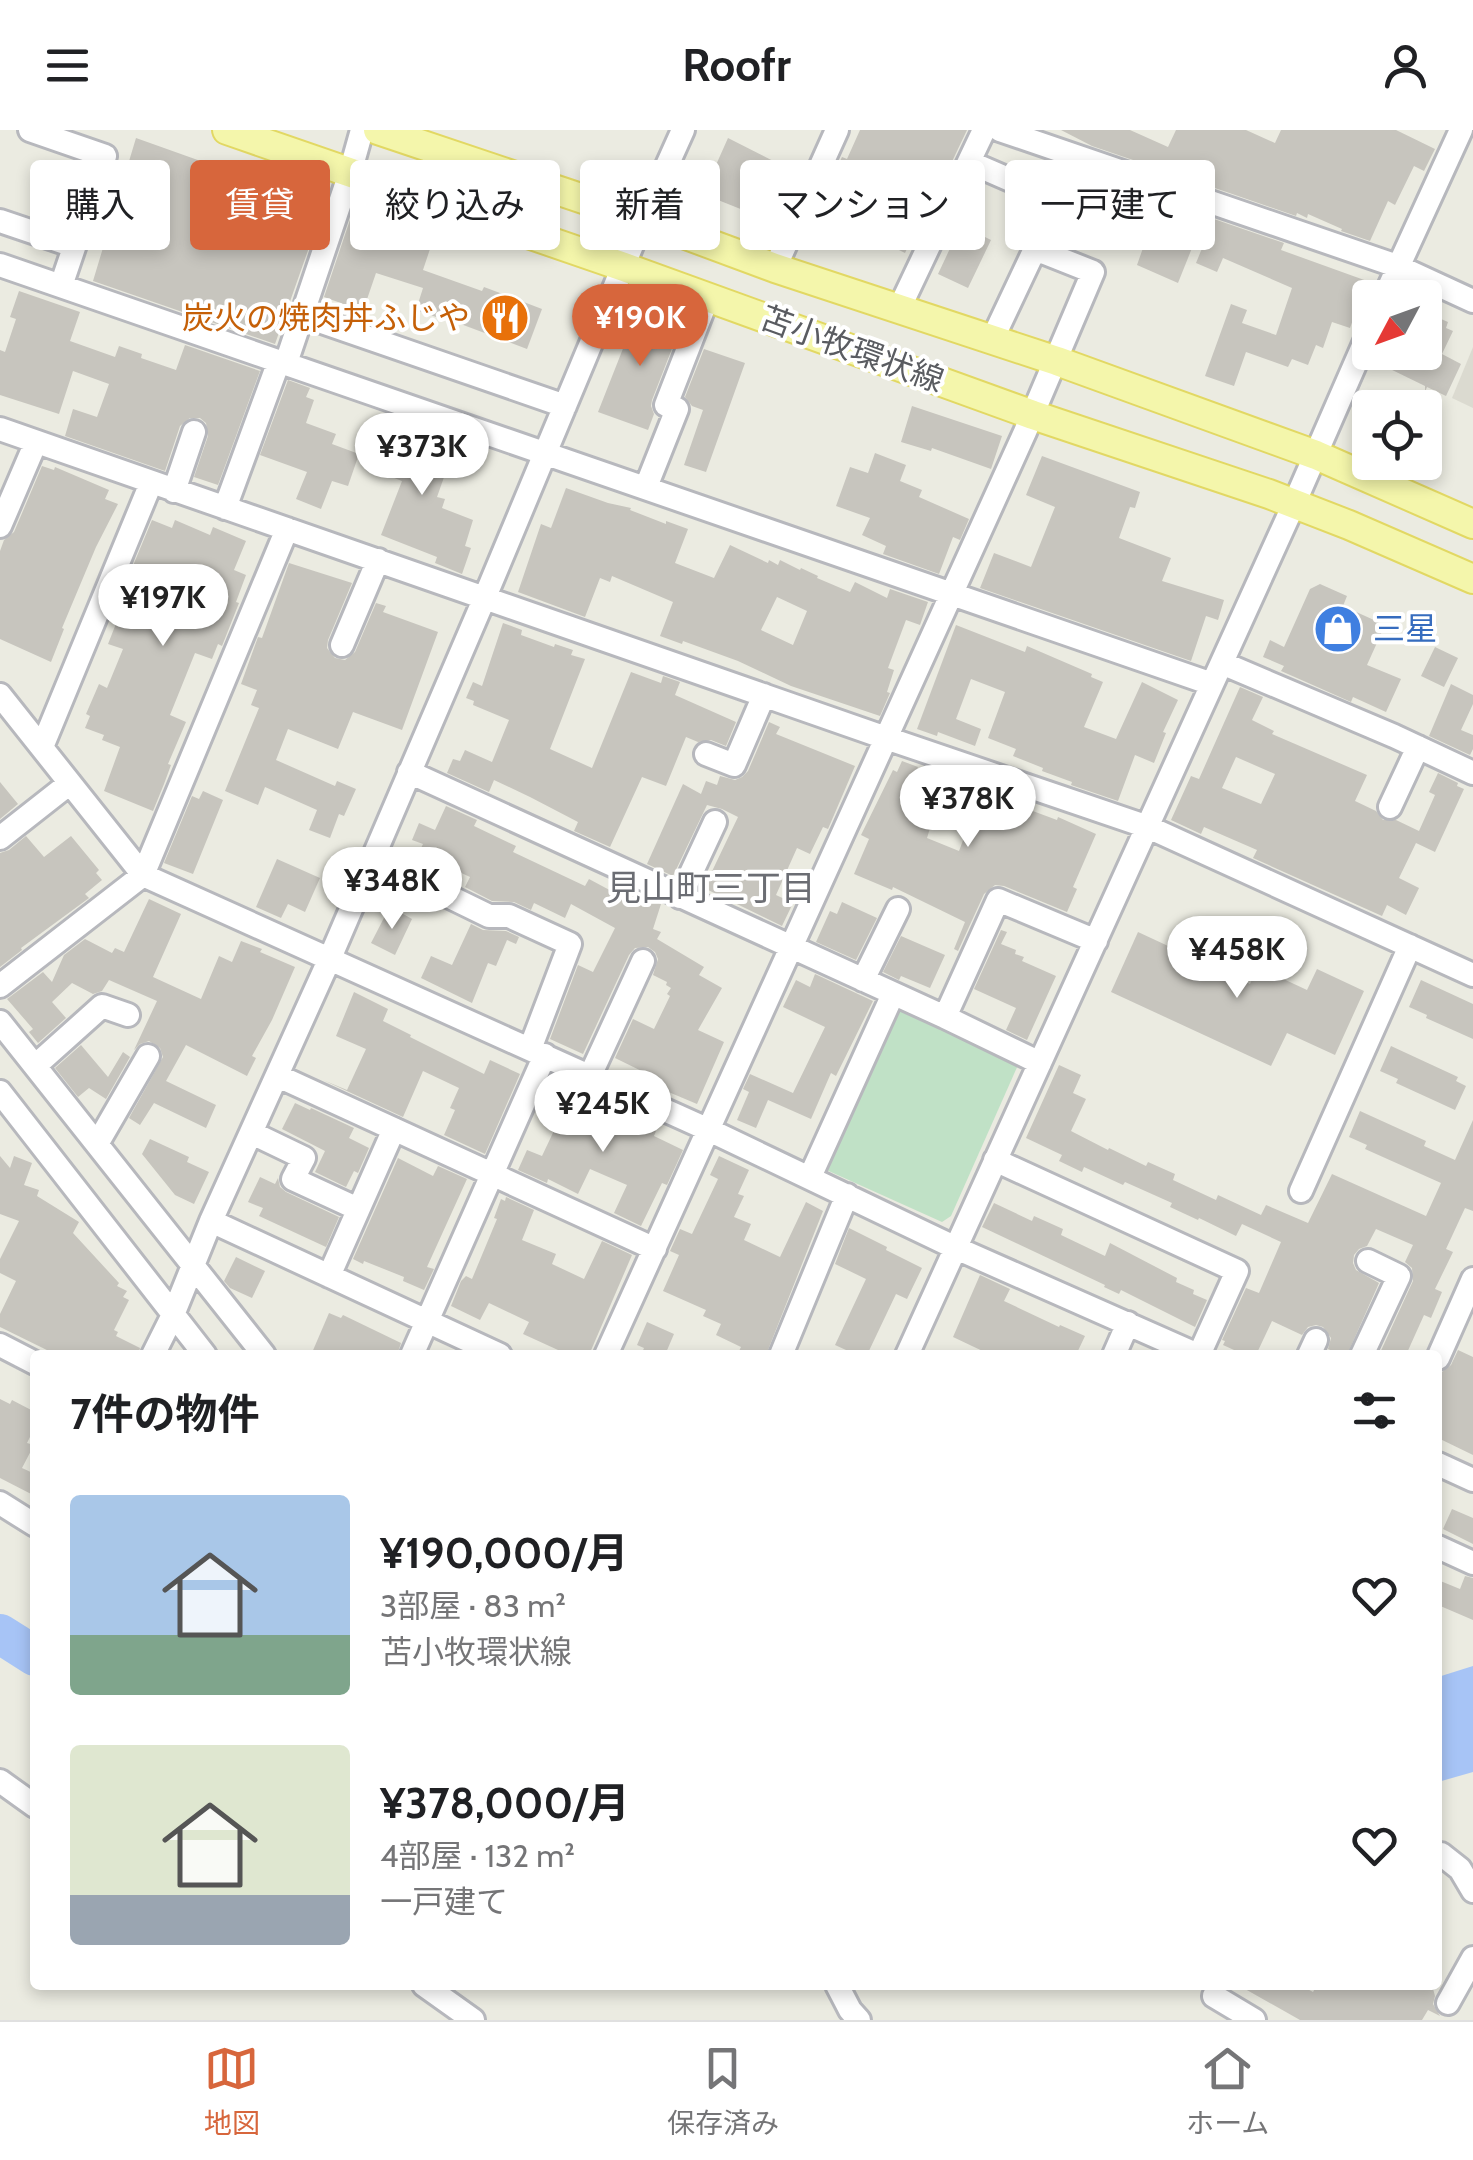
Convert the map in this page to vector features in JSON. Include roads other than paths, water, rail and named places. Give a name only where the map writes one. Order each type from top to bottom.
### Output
[{"type":"main road","name":"苫小牧環状線","points":[[228,130],[350,173]]},
{"type":"main road","name":"苫小牧環状線","points":[[378,130],[580,198]]},
{"type":"main road","name":"苫小牧環状線","points":[[560,245],[1349,524],[1473,579]]},
{"type":"main road","name":"苫小牧環状線","points":[[720,248],[1057,361],[1316,455],[1473,524]]},
{"type":"street","points":[[30,130],[82,138],[105,156],[104,160]]},
{"type":"street","points":[[354,160],[362,130]]},
{"type":"street","points":[[670,160],[683,130]]},
{"type":"street","points":[[775,268],[837,130]]},
{"type":"street","points":[[970,160],[984,130]]},
{"type":"street","points":[[1000,130],[1398,266],[1473,301]]},
{"type":"street","points":[[1392,280],[1460,130]]},
{"type":"street","points":[[225,508],[302,315],[350,173]]},
{"type":"street","points":[[0,221],[30,231]]},
{"type":"street","points":[[61,286],[73,250]]},
{"type":"street","points":[[156,1350],[486,597],[631,250]]},
{"type":"street","points":[[898,309],[926,250]]},
{"type":"street","points":[[992,340],[1035,250]]},
{"type":"street","points":[[608,1350],[1033,415],[1093,272],[1038,250]]},
{"type":"street","points":[[0,264],[952,593],[1217,674],[1418,748],[1473,774]]},
{"type":"street","points":[[646,487],[676,410],[666,406],[708,297]]},
{"type":"street","points":[[302,315],[565,406]]},
{"type":"street","points":[[910,1350],[1353,370]]},
{"type":"street","points":[[0,429],[1148,827],[1473,974]]},
{"type":"street","points":[[174,491],[194,432]]},
{"type":"street","points":[[0,526],[36,442]]},
{"type":"street","points":[[42,747],[151,483]]},
{"type":"street","points":[[0,986],[143,875],[287,529]]},
{"type":"street","points":[[342,646],[378,560]]},
{"type":"street","points":[[0,695],[143,875],[1188,1350]]},
{"type":"street","points":[[706,754],[734,765],[764,695]]},
{"type":"street","points":[[1390,807],[1418,748]]},
{"type":"street","points":[[409,772],[1040,1063]]},
{"type":"street","points":[[0,838],[70,783]]},
{"type":"street","points":[[680,897],[715,822]]},
{"type":"street","points":[[372,859],[489,916],[509,916],[570,944],[494,1175],[414,1350]]},
{"type":"street","points":[[944,1016],[998,900],[1096,941]]},
{"type":"street","points":[[863,980],[898,908]]},
{"type":"street","points":[[1301,1191],[1410,946]]},
{"type":"street","points":[[590,1076],[643,960]]},
{"type":"street","points":[[810,1178],[894,994]]},
{"type":"street","points":[[35,1066],[102,1006],[128,1015]]},
{"type":"street","points":[[0,1022],[260,1350]]},
{"type":"street","points":[[97,1144],[148,1056]]},
{"type":"street","points":[[278,1076],[656,1249]]},
{"type":"street","points":[[0,1092],[201,1350]]},
{"type":"street","points":[[329,1276],[394,1130]]},
{"type":"street","points":[[252,1133],[304,1158],[294,1178],[358,1209]]},
{"type":"street","points":[[995,1160],[1237,1271],[1201,1350]]},
{"type":"street","points":[[783,1350],[848,1196]]},
{"type":"street","points":[[211,1220],[489,1350]]},
{"type":"street","points":[[1364,1350],[1400,1276],[1368,1261]]},
{"type":"street","points":[[1442,1352],[1464,1320],[1473,1279]]},
{"type":"street","points":[[1116,1350],[1128,1324]]},
{"type":"street","points":[[0,1345],[30,1360]]},
{"type":"street","points":[[1442,1466],[1473,1480]]},
{"type":"street","points":[[0,1502],[30,1522]]},
{"type":"street","points":[[1442,1549],[1473,1563]]},
{"type":"street","points":[[0,1782],[30,1803]]},
{"type":"street","points":[[1442,1854],[1460,1869],[1473,1890]]},
{"type":"street","points":[[1442,2013],[1473,1958]]},
{"type":"street","points":[[431,1990],[473,2020]]},
{"type":"street","points":[[840,1990],[859,2020]]},
{"type":"street","points":[[1204,2020],[1217,1991],[1254,2020]]},
{"type":"water","points":[[1473,1666],[1473,1772],[1442,1781],[1442,1676]]},
{"type":"waterway","points":[[0,1634],[30,1653]]},
{"type":"place","name":"炭火の焼肉丼ふじや","points":[[505,318]]},
{"type":"place","name":"三星","points":[[1338,629]]},
{"type":"district","name":"見山町三丁目","points":[[711,888]]}]
